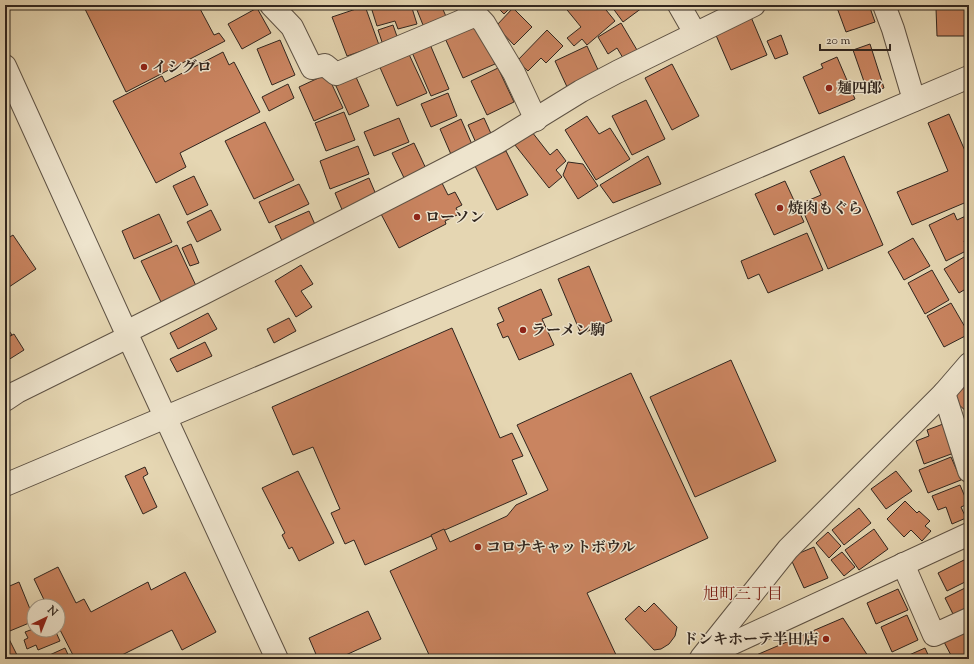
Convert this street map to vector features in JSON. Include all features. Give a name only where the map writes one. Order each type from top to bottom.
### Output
[{"type":"street","points":[[271,5],[292,27],[312,68],[325,65],[336,74],[472,10],[484,23],[514,73],[536,120]]},
{"type":"street","points":[[680,5],[695,33]]},
{"type":"street","points":[[5,400],[16,392],[498,142],[586,88],[754,5]]},
{"type":"street","points":[[884,5],[893,29],[914,100]]},
{"type":"street","points":[[5,66],[277,659]]},
{"type":"street","points":[[5,485],[512,272],[969,77]]},
{"type":"street","points":[[700,658],[788,549],[944,393],[969,364]]},
{"type":"street","points":[[944,393],[969,471]]},
{"type":"street","points":[[700,658],[969,534]]},
{"type":"street","points":[[903,564],[934,635],[969,619]]},
{"type":"building","name":"イシグロ","points":[[83,5],[198,5],[214,35],[219,33],[225,41],[126,92]]},
{"type":"building","points":[[378,5],[411,5],[417,24],[398,29],[395,21],[377,26],[371,7]]},
{"type":"building","points":[[415,5],[441,5],[448,21],[425,30]]},
{"type":"building","points":[[495,5],[513,5],[504,14]]},
{"type":"building","points":[[563,5],[602,5],[615,21],[587,45],[582,39],[574,46],[567,38],[581,27]]},
{"type":"building","points":[[615,5],[646,5],[623,22],[612,7]]},
{"type":"building","points":[[836,5],[869,5],[875,22],[846,32]]},
{"type":"building","points":[[953,5],[969,5],[969,36],[937,36],[936,8]]},
{"type":"building","points":[[365,6],[379,45],[347,56],[332,17]]},
{"type":"building","points":[[257,8],[271,33],[242,49],[228,24]]},
{"type":"building","points":[[513,8],[532,27],[514,45],[496,26]]},
{"type":"building","points":[[751,17],[767,55],[731,70],[715,33]]},
{"type":"building","points":[[476,22],[495,64],[463,78],[444,36]]},
{"type":"building","points":[[621,23],[637,50],[623,58],[617,48],[608,54],[598,37]]},
{"type":"building","points":[[393,25],[399,42],[384,48],[378,30]]},
{"type":"building","points":[[547,30],[563,46],[546,63],[541,58],[528,71],[517,61]]},
{"type":"building","points":[[781,35],[788,54],[775,59],[767,41]]},
{"type":"building","points":[[280,40],[295,75],[272,85],[257,49]]},
{"type":"building","points":[[429,42],[449,89],[431,96],[411,50]]},
{"type":"building","points":[[870,44],[884,88],[868,93],[853,50]]},
{"type":"building","points":[[587,46],[600,74],[568,89],[555,61]]},
{"type":"building","points":[[407,50],[427,93],[397,106],[378,63]]},
{"type":"building","points":[[223,52],[229,65],[234,62],[260,112],[180,153],[186,167],[156,183],[113,101],[162,76],[165,82]]},
{"type":"building","name":"麺四郎","points":[[837,57],[855,99],[819,114],[803,77],[823,68],[821,64]]},
{"type":"building","points":[[672,64],[699,116],[672,130],[645,78]]},
{"type":"building","points":[[498,68],[514,102],[487,115],[471,81]]},
{"type":"building","points":[[327,74],[343,108],[314,121],[299,87]]},
{"type":"building","points":[[356,77],[369,106],[349,115],[336,86]]},
{"type":"building","points":[[288,84],[294,98],[269,111],[262,97]]},
{"type":"building","points":[[448,93],[457,116],[431,127],[421,104]]},
{"type":"building","points":[[646,100],[665,139],[632,155],[612,116]]},
{"type":"building","points":[[344,112],[355,140],[326,151],[315,123]]},
{"type":"building","points":[[949,114],[969,160],[969,201],[912,225],[897,192],[948,171],[928,123]]},
{"type":"building","points":[[587,116],[599,134],[610,128],[630,159],[596,180],[565,130]]},
{"type":"building","points":[[399,118],[409,142],[374,156],[364,132]]},
{"type":"building","points":[[484,118],[493,138],[477,145],[468,125]]},
{"type":"building","points":[[461,119],[474,149],[453,159],[440,129]]},
{"type":"building","points":[[265,122],[294,180],[254,199],[225,141]]},
{"type":"building","points":[[532,132],[550,155],[557,149],[566,161],[556,170],[562,177],[549,188],[515,145]]},
{"type":"building","points":[[414,143],[428,173],[406,182],[392,153]]},
{"type":"building","points":[[358,146],[369,174],[330,189],[320,161]]},
{"type":"building","points":[[506,151],[528,195],[497,210],[475,166]]},
{"type":"building","points":[[648,156],[661,184],[613,203],[600,185]]},
{"type":"building","points":[[844,156],[883,245],[828,269],[800,204],[821,195],[810,171]]},
{"type":"building","points":[[568,162],[583,164],[598,186],[578,199],[563,175]]},
{"type":"building","points":[[194,176],[208,205],[187,215],[173,186]]},
{"type":"building","points":[[369,178],[377,197],[343,212],[335,193]]},
{"type":"building","name":"焼肉もぐら","points":[[785,181],[804,222],[774,235],[755,194]]},
{"type":"building","name":"ローソン","points":[[442,183],[448,195],[455,192],[462,205],[456,208],[459,214],[445,221],[446,224],[399,248],[381,214]]},
{"type":"building","points":[[299,184],[309,204],[269,223],[259,202]]},
{"type":"building","points":[[211,210],[221,230],[197,242],[187,222]]},
{"type":"building","points":[[309,211],[317,229],[284,245],[275,226]]},
{"type":"building","points":[[954,213],[957,220],[968,215],[969,216],[969,239],[964,241],[968,250],[946,261],[929,225]]},
{"type":"building","points":[[159,214],[172,242],[134,259],[122,231]]},
{"type":"building","points":[[807,233],[823,270],[768,293],[759,274],[748,279],[741,261]]},
{"type":"building","points":[[13,235],[36,269],[6,289],[5,240]]},
{"type":"building","points":[[913,238],[930,266],[904,280],[888,252]]},
{"type":"building","points":[[191,244],[199,263],[190,266],[182,248]]},
{"type":"building","points":[[177,245],[198,290],[180,293],[161,302],[141,261]]},
{"type":"building","points":[[969,254],[969,287],[959,293],[944,269]]},
{"type":"building","points":[[301,265],[313,284],[301,291],[312,307],[296,317],[275,281]]},
{"type":"building","points":[[589,266],[612,321],[581,334],[558,279]]},
{"type":"building","points":[[932,270],[949,300],[925,314],[908,283]]},
{"type":"building","name":"ラーメン駒","points":[[541,289],[552,315],[542,319],[554,345],[519,360],[508,336],[503,338],[497,324],[504,321],[498,308]]},
{"type":"building","points":[[951,303],[969,334],[944,347],[927,316]]},
{"type":"building","points":[[208,313],[217,329],[178,349],[170,333]]},
{"type":"building","points":[[289,318],[296,331],[274,343],[267,329]]},
{"type":"building","points":[[5,325],[12,335],[5,339]]},
{"type":"building","points":[[452,328],[500,438],[512,433],[523,456],[512,460],[527,494],[365,565],[354,540],[345,544],[331,513],[340,509],[313,447],[293,455],[272,407]]},
{"type":"building","points":[[14,334],[24,350],[5,362],[5,339]]},
{"type":"building","points":[[205,342],[212,356],[177,372],[170,359]]},
{"type":"building","points":[[731,360],[776,461],[695,497],[650,397]]},
{"type":"building","points":[[631,373],[708,538],[587,593],[618,659],[431,659],[390,571],[437,549],[431,535],[444,529],[450,542],[507,516],[516,505],[548,490],[517,425]]},
{"type":"building","points":[[969,375],[969,414],[956,402],[957,388]]},
{"type":"building","points":[[943,424],[954,453],[924,464],[916,441],[929,436],[927,430]]},
{"type":"building","points":[[951,457],[961,480],[928,493],[919,470]]},
{"type":"building","points":[[145,467],[148,474],[143,477],[157,507],[143,514],[125,476]]},
{"type":"building","points":[[298,471],[334,543],[299,561],[292,547],[289,549],[282,535],[285,533],[262,488]]},
{"type":"building","points":[[896,471],[912,491],[886,509],[871,489]]},
{"type":"building","points":[[960,485],[968,504],[961,507],[966,518],[952,524],[946,507],[938,510],[932,496]]},
{"type":"building","points":[[905,501],[917,513],[919,511],[930,521],[925,526],[931,531],[922,541],[911,530],[904,537],[887,519]]},
{"type":"building","points":[[859,508],[871,523],[844,545],[832,530]]},
{"type":"building","points":[[874,529],[888,549],[859,570],[845,550]]},
{"type":"building","points":[[828,532],[841,546],[829,558],[816,543]]},
{"type":"building","points":[[814,547],[828,578],[804,588],[790,557]]},
{"type":"building","points":[[842,552],[855,567],[844,576],[831,560]]},
{"type":"building","points":[[968,558],[969,580],[947,591],[938,573]]},
{"type":"building","points":[[58,567],[76,603],[84,599],[91,612],[148,582],[151,590],[185,572],[216,632],[182,650],[172,630],[114,659],[75,659],[64,638],[66,638],[66,598],[43,598],[34,579]]},
{"type":"building","points":[[19,582],[26,599],[26,624],[5,633],[5,588]]},
{"type":"building","points":[[969,586],[969,608],[954,616],[945,598]]},
{"type":"building","points":[[898,589],[908,610],[876,624],[867,603]]},
{"type":"building","points":[[654,603],[677,627],[675,636],[669,644],[661,649],[654,650],[625,619],[639,606],[645,612]]},
{"type":"building","points":[[368,611],[381,639],[337,659],[318,659],[309,638]]},
{"type":"building","points":[[907,615],[918,640],[892,652],[881,627]]},
{"type":"building","name":"ドンキホーテ半田店","points":[[843,618],[870,659],[747,659]]},
{"type":"building","points":[[969,629],[969,659],[953,659],[944,642]]},
{"type":"building","points":[[28,638],[59,638],[60,641],[38,650],[36,645],[27,649],[24,640]]},
{"type":"building","points":[[9,639],[19,659],[5,659],[5,641]]},
{"type":"building","points":[[65,648],[70,659],[43,658]]},
{"type":"building","points":[[925,648],[930,659],[900,659]]},
{"type":"place","name":"イシグロ","points":[[144,67]]},
{"type":"place","name":"麺四郎","points":[[829,88]]},
{"type":"place","name":"焼肉もぐら","points":[[780,208]]},
{"type":"place","name":"ローソン","points":[[417,217]]},
{"type":"place","name":"ラーメン駒","points":[[523,330]]},
{"type":"place","name":"コロナキャットボウル","points":[[478,547]]},
{"type":"place","name":"ドンキホーテ半田店","points":[[826,639]]},
{"type":"district","name":"旭町三丁目","points":[[743,593]]}]
